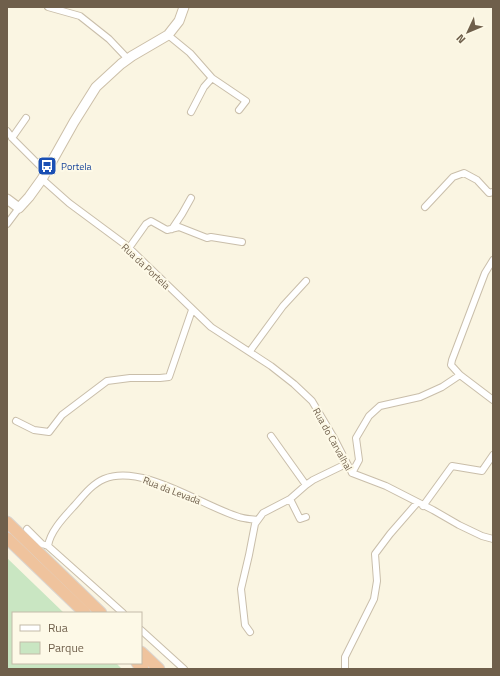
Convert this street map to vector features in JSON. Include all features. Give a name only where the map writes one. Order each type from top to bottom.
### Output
[{"type":"highway","points":[[7,522],[100,612]]},
{"type":"highway","points":[[7,538],[84,612]]},
{"type":"highway","points":[[142,653],[158,669]]},
{"type":"main road","points":[[7,199],[19,208],[29,197],[44,175],[96,87],[128,59],[168,35],[179,21],[184,7]]},
{"type":"street","points":[[48,7],[80,16],[109,39],[128,59]]},
{"type":"street","points":[[168,35],[190,53],[212,78],[246,101],[239,110]]},
{"type":"street","points":[[191,112],[204,87],[212,78]]},
{"type":"street","points":[[12,138],[26,118]]},
{"type":"street","name":"Rua da Portela","points":[[7,131],[70,203],[129,248],[211,327],[250,351]]},
{"type":"street","points":[[425,207],[454,177],[464,173],[477,180],[490,193],[493,192]]},
{"type":"street","points":[[172,228],[191,198]]},
{"type":"street","points":[[7,224],[19,208]]},
{"type":"street","points":[[129,248],[146,224],[151,221],[167,230],[179,227],[207,238],[211,237],[242,242]]},
{"type":"street","points":[[493,260],[485,273],[452,360],[452,365],[460,375],[493,400]]},
{"type":"street","points":[[250,351],[283,306],[306,281]]},
{"type":"street","points":[[16,421],[34,430],[49,432],[62,415],[106,381],[130,378],[169,377],[192,310]]},
{"type":"street","name":"Rua do Carvalhal","points":[[250,351],[282,374],[312,401],[334,438],[346,464],[352,473],[386,486],[482,536],[493,539]]},
{"type":"street","points":[[352,473],[359,460],[356,438],[369,416],[380,406],[420,397],[442,387],[460,375]]},
{"type":"street","points":[[271,436],[306,485]]},
{"type":"street","points":[[345,669],[345,657],[374,599],[377,581],[375,554],[390,534],[420,504],[452,466],[482,471],[493,455]]},
{"type":"street","points":[[250,632],[245,625],[241,589],[257,520],[263,513],[290,499],[313,480],[346,464]]},
{"type":"street","name":"Rua da Levada","points":[[48,546],[49,539],[88,490],[103,479],[117,476],[137,477],[158,483],[239,517],[257,520]]},
{"type":"street","points":[[290,499],[300,519],[306,517]]},
{"type":"street","points":[[27,529],[42,544],[48,546],[121,612]]},
{"type":"street","points":[[142,631],[184,669]]},
{"type":"green space","points":[[7,558],[63,612],[12,612],[12,664],[117,664],[122,669],[7,669]]},
{"type":"place","name":"Portela","points":[[47,166]]}]
